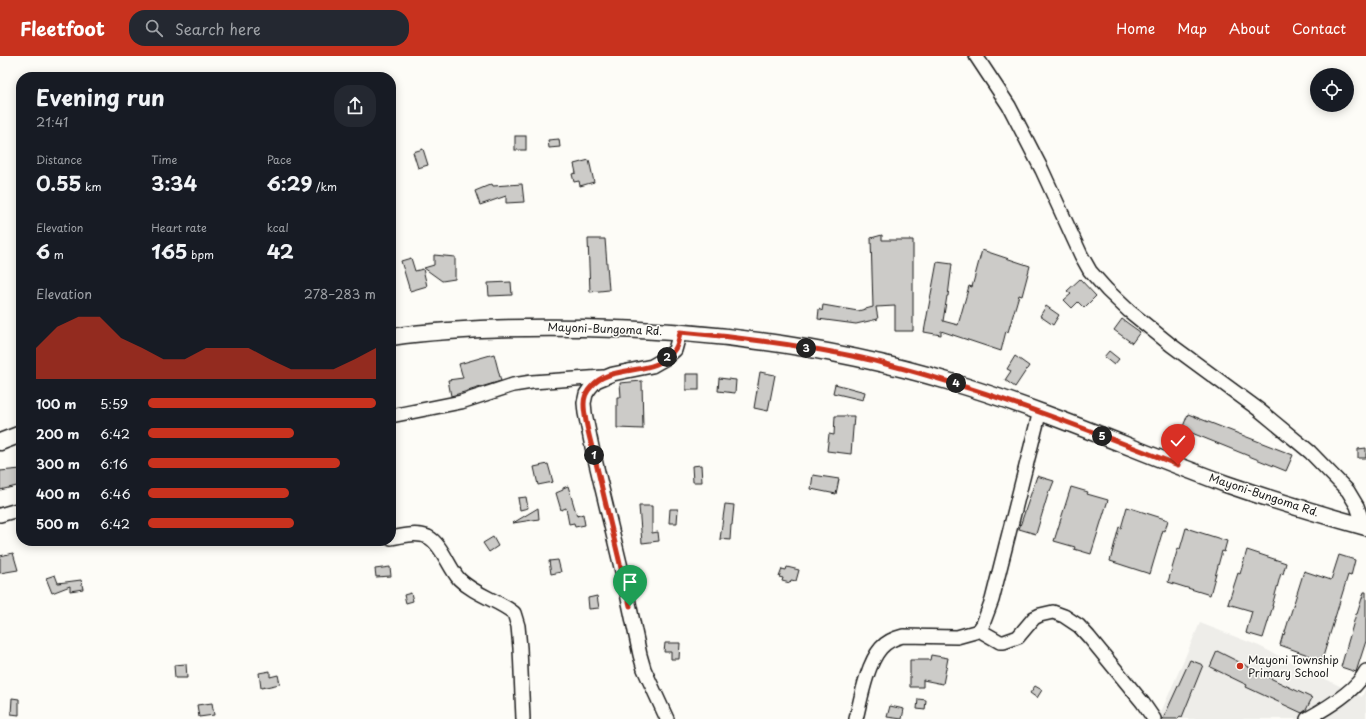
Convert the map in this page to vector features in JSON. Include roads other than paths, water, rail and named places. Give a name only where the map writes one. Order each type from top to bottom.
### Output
[{"type":"main road","name":"Mayoni-Bungoma Rd.","points":[[396,336],[453,330],[540,327],[680,332],[715,335],[788,345],[885,363],[964,386],[1040,411],[1253,494],[1365,527]]},
{"type":"main road","points":[[0,442],[16,436]]},
{"type":"street","points":[[976,56],[1009,106],[1042,170],[1090,272],[1129,311],[1171,345],[1258,409],[1310,452],[1348,490],[1357,506],[1365,527]]},
{"type":"street","points":[[667,719],[644,669],[640,655],[584,403],[586,394],[590,388],[604,377],[652,366],[659,362],[675,350],[680,332]]},
{"type":"street","points":[[396,415],[461,402],[513,385],[532,382],[604,377]]},
{"type":"street","points":[[856,719],[875,656],[888,642],[903,636],[957,636],[966,635],[979,630],[992,600],[1040,411]]},
{"type":"street","points":[[0,515],[16,511]]},
{"type":"street","points":[[396,537],[417,535],[432,539],[438,546],[453,572],[461,581],[472,590],[514,613],[518,626],[520,648],[523,719]]},
{"type":"street","points":[[979,630],[1000,642],[1008,642],[1023,633],[1034,618],[1040,615],[1053,612],[1064,616],[1079,626],[1089,637],[1143,703],[1154,719]]},
{"type":"street","points":[[1301,719],[1332,704],[1362,679],[1366,671]]},
{"type":"place","name":"Mayoni Township Primary School","points":[[1240,666]]}]
